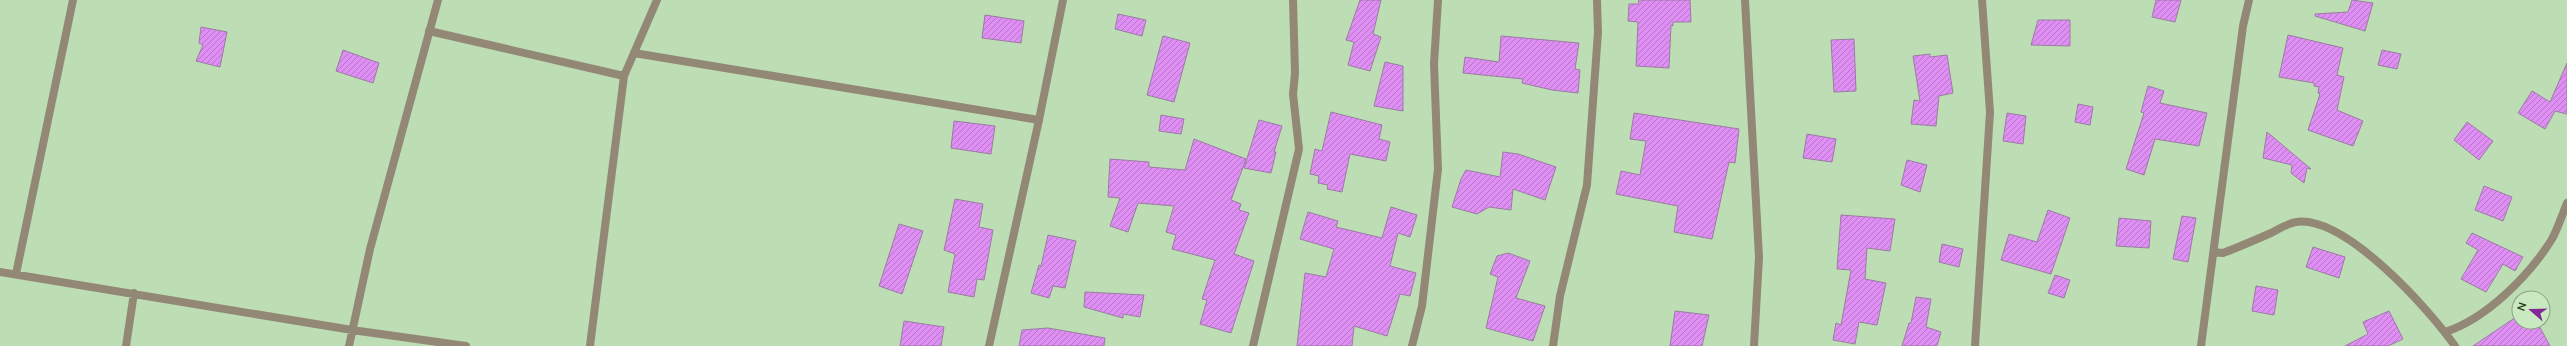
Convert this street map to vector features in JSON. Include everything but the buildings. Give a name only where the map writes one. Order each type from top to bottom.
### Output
[{"type":"street","points":[[16,274],[73,0]]},
{"type":"street","points":[[349,346],[370,250],[438,0]]},
{"type":"street","points":[[590,346],[624,76],[657,0]]},
{"type":"street","points":[[988,346],[1039,120],[1062,0]]},
{"type":"street","points":[[1253,346],[1299,149],[1293,94],[1296,73],[1293,0]]},
{"type":"street","points":[[1412,346],[1422,306],[1438,169],[1434,64],[1438,0]]},
{"type":"street","points":[[1553,346],[1560,296],[1587,185],[1598,32],[1597,0]]},
{"type":"street","points":[[1745,0],[1758,257],[1754,346]]},
{"type":"street","points":[[1975,346],[1990,112],[1982,0]]},
{"type":"street","points":[[2201,346],[2243,26],[2249,0]]},
{"type":"street","points":[[430,31],[624,76]]},
{"type":"street","points":[[634,53],[1039,120]]},
{"type":"street","points":[[2445,332],[2465,326],[2515,285],[2534,264],[2552,238],[2567,203]]},
{"type":"street","points":[[2214,252],[2223,253],[2296,222],[2323,227],[2357,244],[2406,288],[2445,332],[2455,346]]},
{"type":"street","points":[[0,272],[352,330],[466,346]]},
{"type":"street","points":[[126,346],[134,293]]}]
